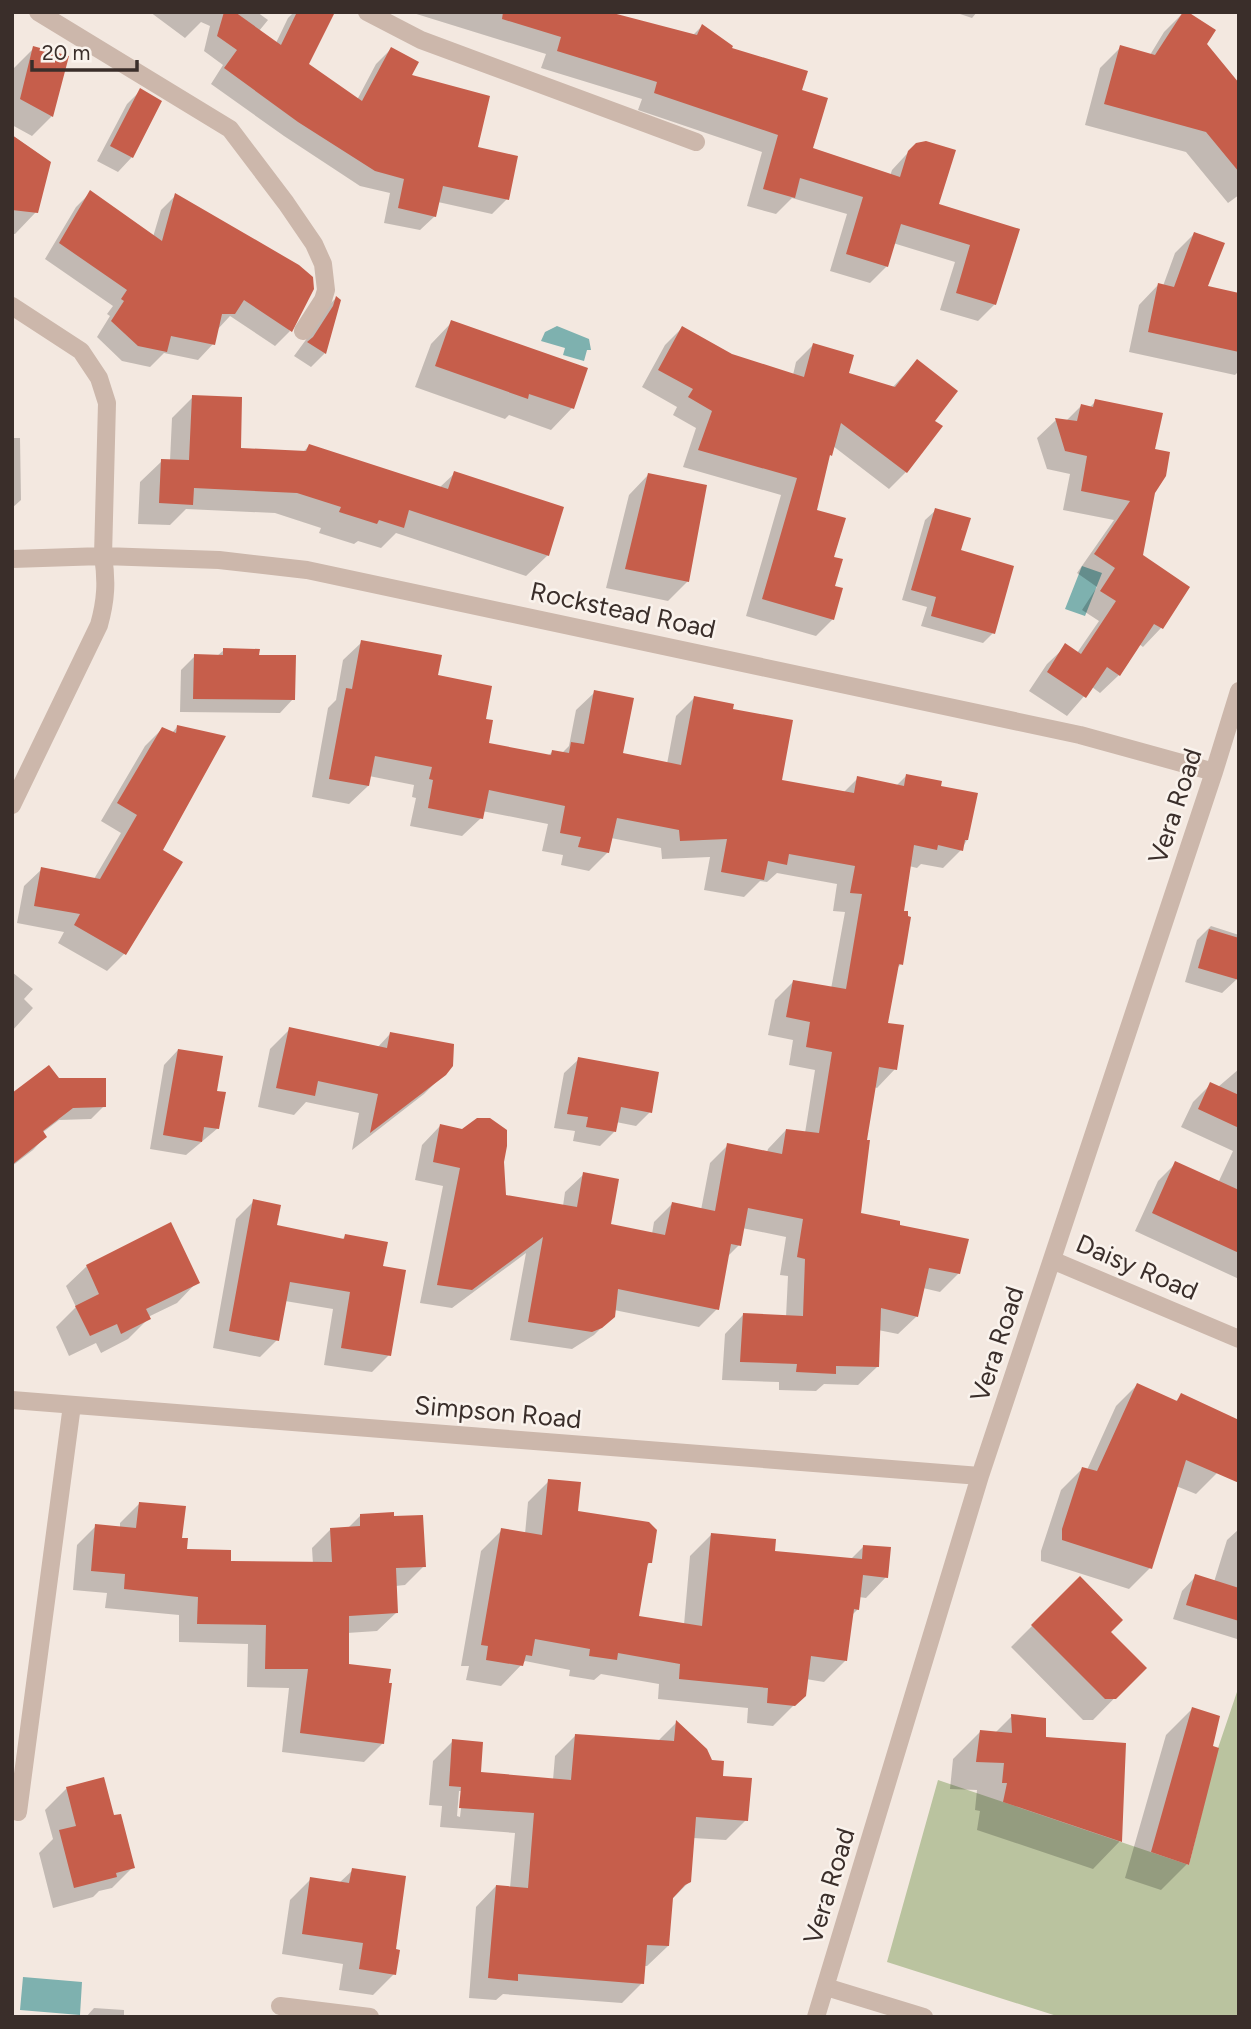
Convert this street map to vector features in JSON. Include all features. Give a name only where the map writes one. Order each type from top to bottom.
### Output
[{"type":"street","points":[[38,12],[230,129],[286,203],[314,244],[323,264],[326,290],[323,300],[303,331]]},
{"type":"street","points":[[367,12],[421,40],[695,142]]},
{"type":"street","points":[[12,306],[80,351],[99,378],[107,403],[103,556],[107,580],[106,599],[99,625],[12,805]]},
{"type":"street","name":"Rockstead Road","points":[[12,559],[103,556],[219,560],[307,570],[1080,735],[1214,772]]},
{"type":"street","name":"Vera Road","points":[[816,2017],[981,1476],[1239,691]]},
{"type":"street","name":"Daisy Road","points":[[1052,1260],[1239,1339]]},
{"type":"street","name":"Simpson Road","points":[[12,1400],[981,1476]]},
{"type":"street","points":[[18,1812],[72,1405]]},
{"type":"street","points":[[826,1987],[924,2017]]},
{"type":"street","points":[[280,2006],[370,2017]]},
{"type":"green space","points":[[1239,1686],[1239,2017],[1060,2017],[887,1962],[938,1780],[1189,1865],[1217,1751]]},
{"type":"water","points":[[557,326],[589,339],[591,350],[587,350],[584,361],[563,355],[565,348],[541,341],[545,332]]},
{"type":"water","points":[[1082,566],[1102,573],[1085,616],[1065,609]]},
{"type":"water","points":[[23,1977],[82,1982],[80,2015],[20,2010]]},
{"type":"building","points":[[224,12],[235,12],[281,45],[297,12],[335,12],[309,64],[362,101],[391,47],[419,62],[412,75],[490,96],[478,147],[518,156],[509,200],[443,186],[436,217],[398,208],[404,179],[375,171],[298,122],[224,68],[237,50],[217,36]]},
{"type":"building","points":[[503,12],[609,12],[697,35],[702,24],[733,46],[732,48],[808,71],[802,90],[828,98],[813,148],[900,177],[908,151],[916,143],[926,141],[956,150],[939,204],[1020,229],[996,305],[956,293],[970,245],[901,224],[888,267],[846,254],[863,197],[800,178],[795,198],[763,189],[778,135],[654,93],[657,82],[557,51],[561,37],[502,19]]},
{"type":"building","points":[[1183,12],[1188,12],[1216,30],[1207,44],[1239,83],[1239,172],[1206,132],[1104,104],[1120,45],[1155,55]]},
{"type":"building","points":[[33,46],[69,56],[53,117],[20,99]]},
{"type":"building","points":[[140,88],[162,101],[133,158],[110,146]]},
{"type":"building","points":[[12,135],[51,162],[38,213],[12,210]]},
{"type":"building","points":[[90,190],[162,241],[175,193],[299,265],[313,277],[314,289],[292,332],[244,300],[235,314],[222,314],[215,345],[171,336],[167,352],[138,346],[111,321],[124,301],[121,299],[127,290],[59,243]]},
{"type":"building","points":[[1194,232],[1225,243],[1208,286],[1239,293],[1239,352],[1148,332],[1158,283],[1174,287]]},
{"type":"building","points":[[336,296],[341,300],[326,354],[307,342],[333,306]]},
{"type":"building","points":[[451,320],[588,368],[574,409],[529,394],[528,399],[435,366]]},
{"type":"building","points":[[682,326],[732,354],[804,377],[813,343],[854,355],[849,373],[895,387],[917,359],[958,391],[935,421],[943,426],[907,473],[841,423],[817,510],[846,518],[834,557],[843,559],[835,586],[843,588],[834,620],[762,599],[797,478],[698,450],[712,411],[688,397],[693,389],[658,370]]},
{"type":"building","points":[[192,395],[242,397],[241,448],[306,451],[309,444],[448,489],[454,471],[564,507],[549,556],[409,510],[404,528],[379,520],[377,524],[339,512],[341,507],[297,493],[194,488],[193,505],[159,503],[161,459],[189,460]]},
{"type":"building","points":[[1095,399],[1163,413],[1155,449],[1170,452],[1166,476],[1155,493],[1143,555],[1190,587],[1163,629],[1154,624],[1120,676],[1107,667],[1086,698],[1047,672],[1065,643],[1081,654],[1116,601],[1100,591],[1115,568],[1094,554],[1130,501],[1081,491],[1087,456],[1065,451],[1055,418],[1077,421],[1081,404],[1093,407]]},
{"type":"building","points":[[648,473],[707,485],[689,582],[625,569]]},
{"type":"building","points":[[935,508],[971,518],[961,550],[1014,566],[995,634],[931,616],[936,597],[911,590]]},
{"type":"building","points":[[361,640],[442,655],[438,675],[492,686],[486,719],[493,720],[489,743],[551,755],[552,750],[569,753],[571,742],[584,744],[594,690],[634,698],[623,753],[681,765],[694,696],[734,704],[733,709],[793,720],[782,780],[854,793],[857,776],[904,786],[906,774],[942,781],[941,786],[978,793],[963,851],[938,845],[937,850],[914,845],[904,911],[908,911],[908,916],[911,917],[903,965],[899,964],[888,1023],[904,1025],[897,1070],[879,1067],[867,1140],[870,1140],[861,1213],[900,1221],[900,1225],[969,1239],[960,1274],[929,1268],[918,1317],[881,1308],[879,1367],[836,1366],[836,1374],[796,1372],[797,1364],[740,1362],[743,1313],[803,1316],[805,1259],[797,1257],[803,1219],[748,1208],[741,1246],[731,1244],[719,1310],[618,1289],[615,1317],[602,1328],[592,1332],[528,1322],[543,1237],[472,1290],[437,1285],[460,1168],[433,1162],[440,1124],[462,1129],[477,1118],[490,1118],[507,1130],[504,1162],[506,1195],[577,1207],[583,1172],[619,1179],[611,1224],[665,1235],[672,1202],[715,1211],[727,1143],[782,1154],[786,1129],[819,1133],[832,1052],[806,1047],[810,1022],[786,1017],[793,980],[846,989],[862,894],[850,893],[855,866],[789,854],[787,865],[768,861],[764,880],[721,872],[727,839],[680,841],[679,830],[617,818],[609,853],[578,847],[581,837],[560,833],[565,806],[489,790],[483,819],[428,808],[433,780],[429,779],[432,767],[375,756],[369,786],[329,779],[346,688],[352,689]]},
{"type":"building","points":[[223,648],[260,649],[259,655],[296,655],[295,700],[193,699],[194,654],[223,655]]},
{"type":"building","points":[[177,725],[226,736],[163,850],[183,862],[126,955],[74,925],[80,914],[34,906],[41,867],[100,879],[137,815],[117,803],[162,727],[176,733]]},
{"type":"building","points":[[1209,929],[1239,938],[1239,980],[1198,968]]},
{"type":"building","points":[[289,1027],[387,1048],[390,1032],[454,1044],[453,1066],[446,1075],[370,1133],[378,1094],[318,1081],[315,1096],[276,1088]]},
{"type":"building","points":[[178,1049],[223,1056],[217,1091],[226,1092],[219,1129],[204,1127],[202,1142],[163,1135]]},
{"type":"building","points":[[578,1057],[659,1072],[652,1113],[621,1107],[616,1132],[586,1127],[588,1117],[567,1114]]},
{"type":"building","points":[[49,1065],[59,1078],[106,1078],[106,1107],[73,1108],[43,1131],[47,1137],[12,1165],[12,1093]]},
{"type":"building","points":[[1210,1082],[1239,1095],[1239,1128],[1198,1109]]},
{"type":"building","points":[[1175,1161],[1239,1190],[1239,1253],[1152,1213]]},
{"type":"building","points":[[253,1199],[281,1205],[277,1225],[344,1239],[345,1234],[388,1242],[383,1266],[406,1270],[391,1356],[341,1348],[350,1292],[290,1282],[279,1341],[229,1331]]},
{"type":"building","points":[[171,1222],[200,1283],[146,1309],[151,1319],[121,1334],[117,1324],[90,1336],[75,1306],[99,1294],[86,1265]]},
{"type":"building","points":[[1137,1383],[1177,1401],[1181,1393],[1239,1420],[1239,1483],[1186,1460],[1152,1569],[1062,1540],[1062,1529],[1082,1467],[1097,1471]]},
{"type":"building","points":[[548,1479],[581,1482],[578,1511],[649,1522],[657,1530],[639,1616],[702,1626],[711,1533],[776,1539],[775,1551],[862,1559],[863,1545],[891,1547],[888,1578],[863,1575],[859,1610],[854,1609],[847,1661],[811,1656],[806,1696],[795,1706],[767,1703],[768,1688],[679,1679],[680,1664],[618,1653],[617,1660],[589,1656],[590,1649],[535,1639],[532,1656],[526,1655],[523,1666],[486,1660],[488,1646],[481,1645],[501,1528],[542,1535]]},
{"type":"building","points":[[139,1502],[186,1506],[182,1538],[188,1538],[187,1549],[231,1550],[231,1561],[332,1562],[330,1528],[360,1526],[360,1514],[394,1512],[394,1516],[423,1515],[426,1567],[396,1568],[398,1613],[349,1616],[349,1664],[391,1669],[389,1683],[392,1683],[384,1744],[300,1733],[308,1669],[265,1669],[266,1625],[197,1624],[198,1597],[124,1589],[125,1574],[91,1571],[95,1524],[136,1528]]},
{"type":"building","points":[[1195,1574],[1239,1588],[1239,1621],[1186,1605]]},
{"type":"building","points":[[1080,1576],[1123,1620],[1111,1632],[1147,1668],[1116,1699],[1105,1699],[1031,1625]]},
{"type":"building","points":[[1192,1707],[1220,1716],[1213,1746],[1219,1748],[1189,1865],[1151,1852]]},
{"type":"building","points":[[1011,1714],[1046,1718],[1046,1737],[1126,1743],[1122,1842],[1003,1802],[1007,1783],[1002,1783],[1004,1763],[976,1762],[980,1730],[1012,1733]]},
{"type":"building","points":[[676,1720],[707,1749],[712,1760],[724,1761],[723,1776],[752,1778],[748,1821],[696,1817],[691,1882],[673,1898],[669,1946],[647,1945],[644,1984],[518,1974],[518,1981],[488,1978],[496,1885],[528,1888],[534,1813],[459,1808],[461,1787],[449,1786],[452,1739],[483,1742],[481,1772],[571,1780],[575,1734],[674,1741]]},
{"type":"building","points":[[104,1777],[114,1815],[121,1814],[135,1868],[116,1873],[117,1877],[74,1888],[59,1830],[76,1826],[66,1787]]},
{"type":"building","points":[[352,1868],[406,1876],[396,1949],[400,1950],[396,1975],[359,1969],[363,1943],[302,1934],[310,1877],[349,1883]]}]
